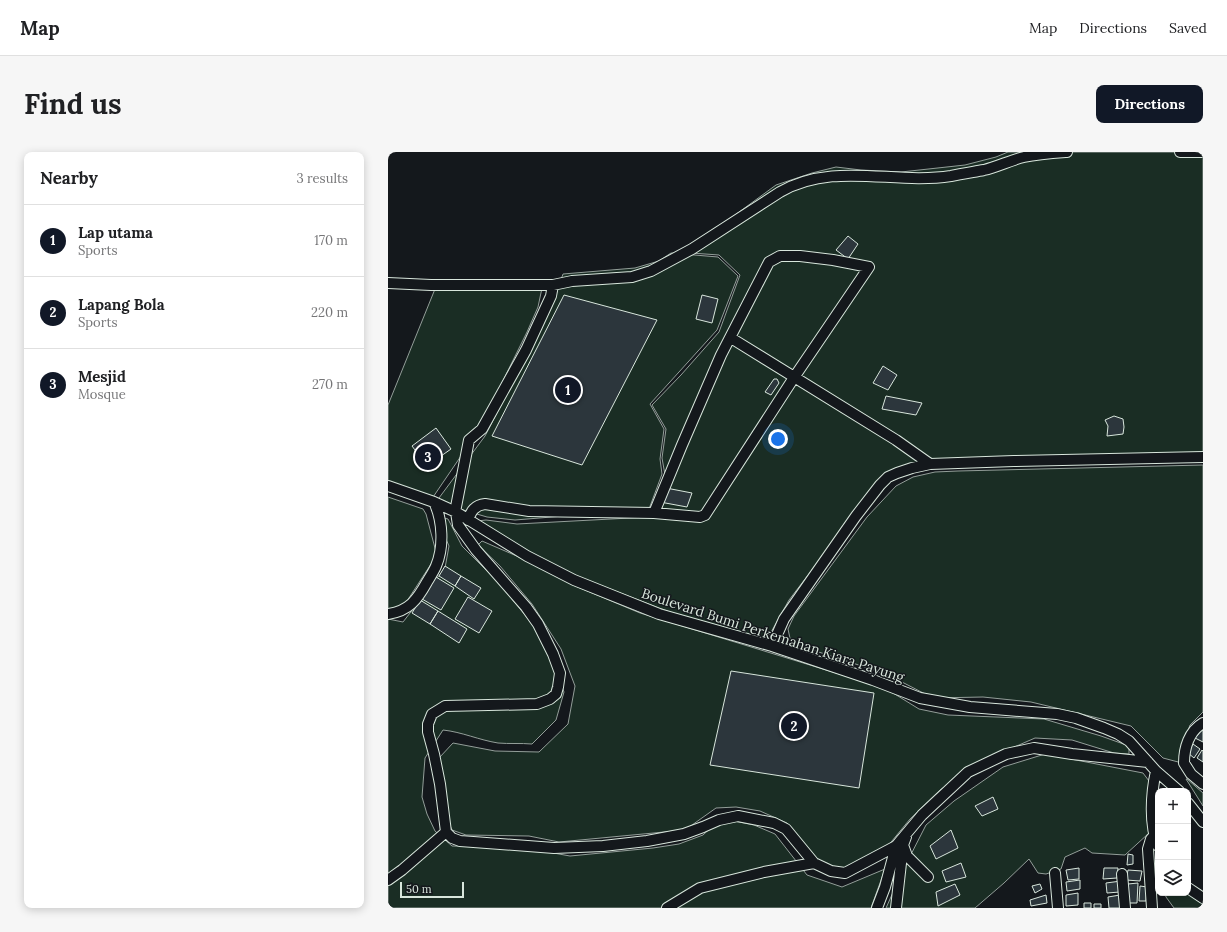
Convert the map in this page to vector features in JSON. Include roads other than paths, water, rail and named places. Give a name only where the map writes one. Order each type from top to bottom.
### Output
[{"type":"street","points":[[388,283],[438,286],[553,285],[572,281],[632,277],[651,271],[692,249],[790,186],[822,176],[842,175],[933,178],[984,170],[1025,157],[1067,152]]},
{"type":"street","points":[[1180,152],[1203,152]]},
{"type":"street","points":[[468,520],[472,511],[480,505],[485,504],[529,511],[654,512],[700,517],[705,515],[795,376],[869,267],[833,260],[800,256],[780,256],[769,262],[721,355],[654,512]]},
{"type":"street","points":[[553,285],[551,296],[526,350],[482,430],[469,440],[455,512],[458,525],[476,550],[526,607],[538,624],[553,654],[560,673],[558,687],[556,694],[550,699],[537,704],[445,706],[432,714],[428,724],[428,732],[440,784],[446,832],[452,838],[460,842],[554,848],[578,848],[647,841],[684,834],[718,820],[738,816],[774,823],[786,829],[814,863],[831,871],[845,873],[900,846]]},
{"type":"street","points":[[731,338],[795,376],[899,442],[930,464]]},
{"type":"street","points":[[772,646],[784,619],[856,516],[880,484],[888,477],[897,473],[930,464],[1022,460],[1203,457]]},
{"type":"street","name":"Boulevard Bumi Perkemahan Kiara Payung","points":[[388,486],[434,502],[455,512],[527,556],[574,580],[659,614],[772,646],[873,680],[920,698],[970,707],[1057,714],[1076,718],[1118,734],[1129,742],[1156,771],[1176,788]]},
{"type":"street","points":[[388,614],[398,613],[411,605],[421,593],[436,565],[441,546],[442,530],[438,510],[434,502]]},
{"type":"street","points":[[1203,722],[1197,726],[1192,733],[1186,746],[1184,763],[1191,774],[1203,784]]},
{"type":"street","points":[[877,908],[900,846],[910,829],[922,815],[968,772],[1006,754],[1034,748],[1072,754],[1148,762]]},
{"type":"street","points":[[1155,832],[1152,807],[1153,784],[1156,771]]},
{"type":"street","points":[[1191,807],[1203,822]]},
{"type":"street","points":[[388,880],[402,870],[446,832]]},
{"type":"street","points":[[1152,908],[1148,849],[1151,840],[1155,841]]},
{"type":"street","points":[[900,846],[928,877]]},
{"type":"street","points":[[896,908],[900,846]]},
{"type":"street","points":[[667,908],[700,888],[758,873],[814,863]]},
{"type":"street","points":[[1055,873],[1058,908]]},
{"type":"street","points":[[1122,874],[1125,908]]},
{"type":"street","points":[[1191,890],[1203,898]]},
{"type":"place","name":"Lap utama","points":[[568,390]]},
{"type":"place","name":"Mesjid","points":[[428,457]]},
{"type":"place","name":"Lapang Bola","points":[[794,726]]}]
